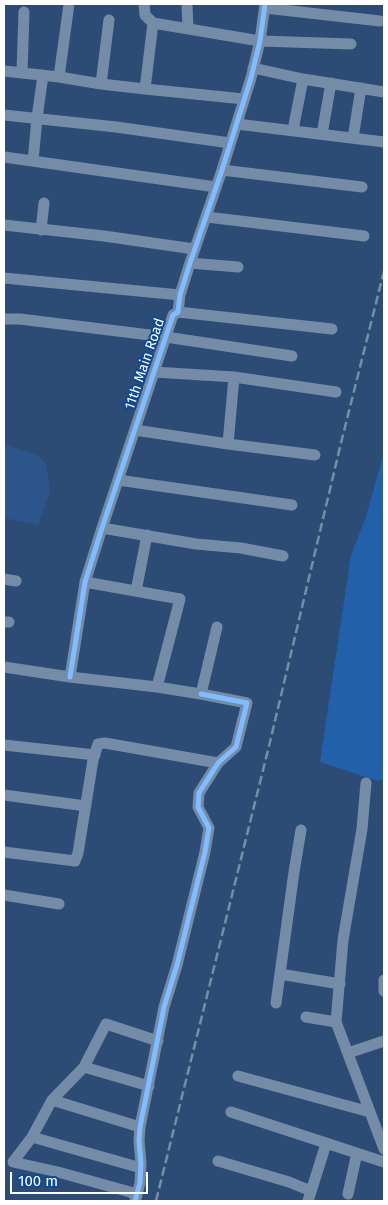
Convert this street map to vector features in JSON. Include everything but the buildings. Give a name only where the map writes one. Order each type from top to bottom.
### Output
[{"type":"street","points":[[59,76],[69,4]]},
{"type":"street","points":[[144,4],[145,15],[153,23],[260,41],[351,44]]},
{"type":"street","points":[[187,4],[188,28]]},
{"type":"street","points":[[265,6],[380,21]]},
{"type":"street","name":"11th Main Road","points":[[70,677],[85,582],[173,315],[178,312],[180,295],[194,249],[207,217],[253,68],[260,41],[265,6]]},
{"type":"street","points":[[22,72],[24,12]]},
{"type":"street","points":[[101,84],[109,20]]},
{"type":"street","points":[[145,89],[153,23]]},
{"type":"street","points":[[253,68],[302,79],[384,92]]},
{"type":"street","points":[[4,71],[59,76],[101,84],[244,99]]},
{"type":"street","points":[[33,161],[43,76]]},
{"type":"street","points":[[293,130],[302,79]]},
{"type":"street","points":[[322,134],[331,83]]},
{"type":"street","points":[[353,138],[361,88]]},
{"type":"street","points":[[4,115],[116,127],[230,143]]},
{"type":"street","points":[[236,124],[384,142]]},
{"type":"street","points":[[4,157],[216,187]]},
{"type":"street","points":[[222,170],[362,187]]},
{"type":"street","points":[[41,230],[44,203]]},
{"type":"street","points":[[207,217],[364,236]]},
{"type":"street","points":[[4,225],[104,236],[194,249]]},
{"type":"street","points":[[190,263],[238,266]]},
{"type":"street","points":[[4,278],[180,295]]},
{"type":"street","points":[[178,312],[332,329]]},
{"type":"street","points":[[4,319],[166,337],[292,356]]},
{"type":"street","points":[[154,372],[234,377],[336,392]]},
{"type":"street","points":[[228,444],[234,377]]},
{"type":"street","points":[[135,430],[315,455]]},
{"type":"street","points":[[118,480],[292,505]]},
{"type":"street","points":[[102,528],[283,556]]},
{"type":"street","points":[[136,591],[147,536]]},
{"type":"street","points":[[4,579],[16,581]]},
{"type":"street","points":[[85,582],[180,598],[156,687]]},
{"type":"street","points":[[201,694],[217,627]]},
{"type":"street","points":[[4,667],[156,687],[247,703],[236,747],[218,763],[199,793],[198,807],[209,828],[177,965],[164,1007],[140,1127],[141,1168],[136,1199]]},
{"type":"street","points":[[4,852],[75,861],[98,744],[105,743],[218,763]]},
{"type":"street","points":[[4,745],[95,755]]},
{"type":"street","points":[[366,783],[362,829],[344,940],[336,1022],[384,1149]]},
{"type":"street","points":[[4,795],[86,806]]},
{"type":"street","points":[[276,1004],[301,830]]},
{"type":"street","points":[[4,895],[59,904]]},
{"type":"street","points":[[280,974],[340,984]]},
{"type":"street","points":[[384,980],[384,990]]},
{"type":"street","points":[[306,1017],[336,1022]]},
{"type":"street","points":[[136,1199],[130,1192],[67,1174],[13,1162],[32,1137],[52,1100],[84,1067],[106,1024],[158,1041]]},
{"type":"street","points":[[348,1053],[384,1041]]},
{"type":"street","points":[[84,1067],[149,1086]]},
{"type":"street","points":[[238,1076],[370,1112]]},
{"type":"street","points":[[52,1100],[140,1127]]},
{"type":"street","points":[[230,1112],[384,1162]]},
{"type":"street","points":[[32,1137],[141,1168]]},
{"type":"street","points":[[218,1161],[289,1182],[310,1196],[326,1144]]},
{"type":"street","points":[[348,1194],[357,1153]]},
{"type":"shaded area","points":[[4,444],[39,456],[46,464],[50,491],[38,525],[4,518]]},
{"type":"shaded area","points":[[384,452],[384,779],[378,781],[320,762],[351,555],[365,520]]},
{"type":"railway","points":[[156,1201],[384,271]]},
{"type":"cycle path","points":[[70,677],[85,582],[173,315],[178,312],[180,295],[251,78],[260,41],[265,4]]},
{"type":"cycle path","points":[[135,1201],[140,1183],[140,1127],[164,1007],[177,965],[205,852],[209,828],[198,807],[199,793],[218,763],[236,747],[247,703],[201,694]]}]
